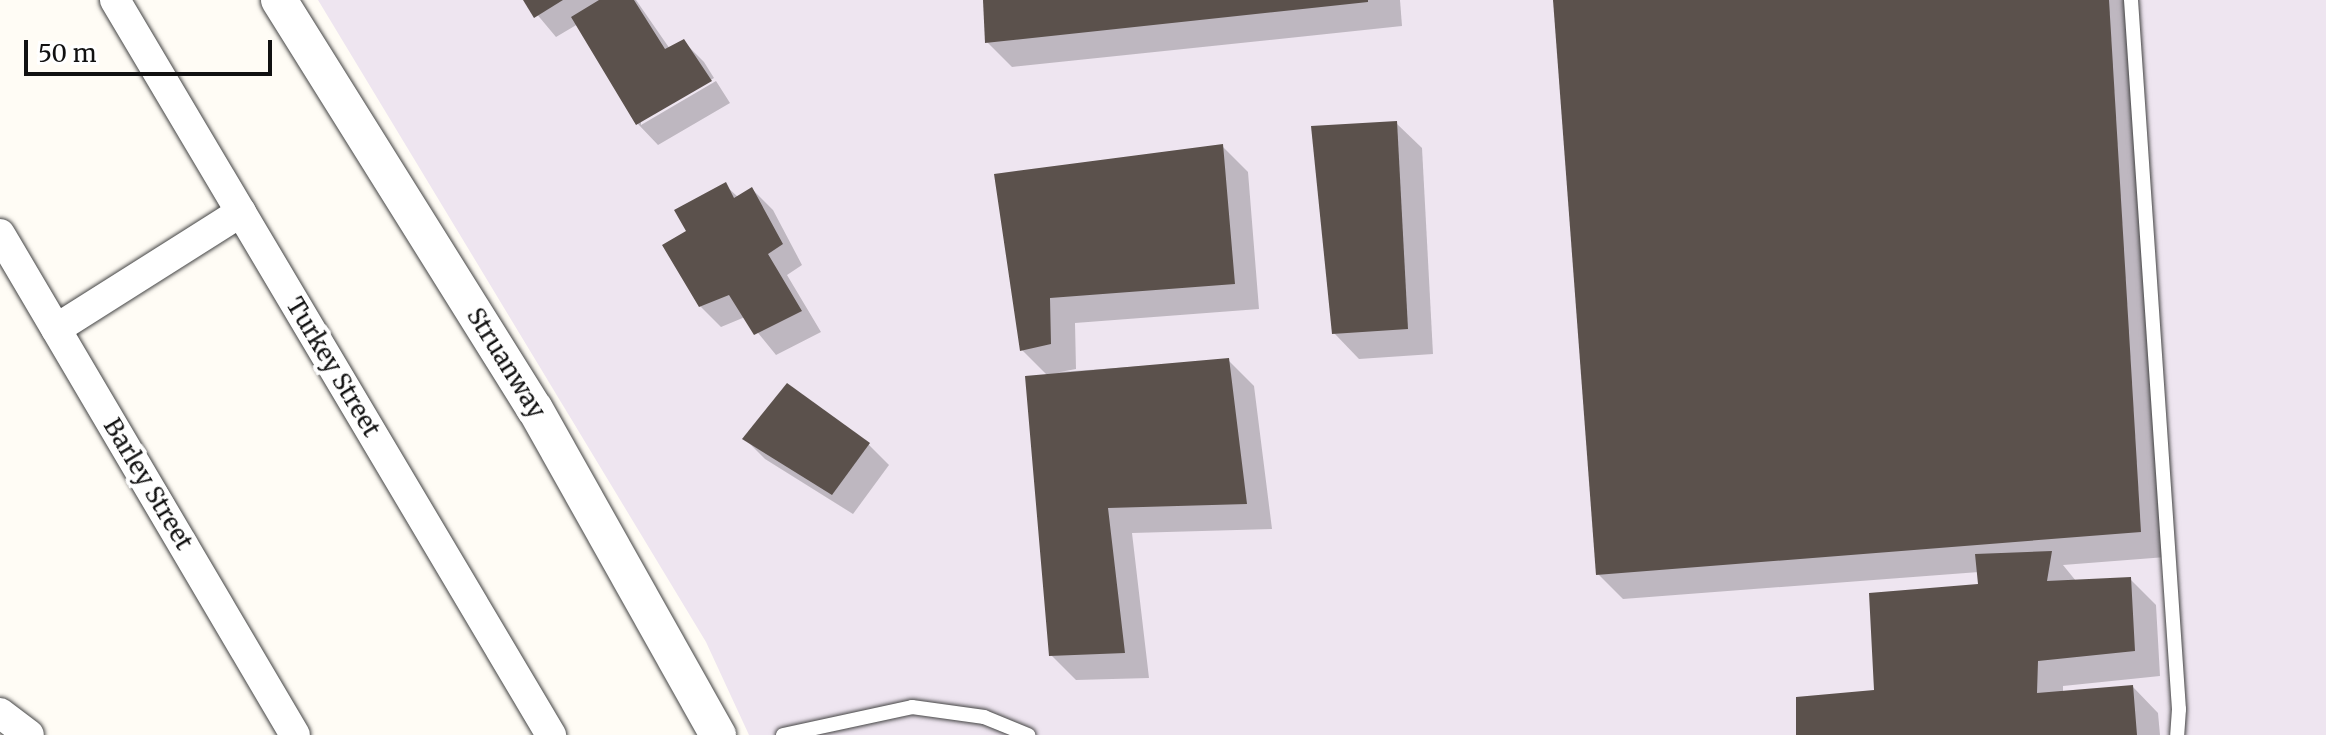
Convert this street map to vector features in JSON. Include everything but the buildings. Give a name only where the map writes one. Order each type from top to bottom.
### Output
[{"type":"street","name":"Turkey Street","points":[[115,0],[551,735]]},
{"type":"street","name":"Struanway","points":[[279,0],[535,409],[718,735]]},
{"type":"street","points":[[56,329],[241,212]]},
{"type":"street","name":"Barley Street","points":[[0,234],[295,735]]},
{"type":"street","points":[[0,713],[29,735]]},
{"type":"lane","points":[[2131,0],[2179,709],[2177,735]]},
{"type":"lane","points":[[783,735],[912,707],[984,717],[1028,735]]},
{"type":"shaded area","points":[[318,0],[2326,0],[2326,735],[749,735],[706,642]]}]
